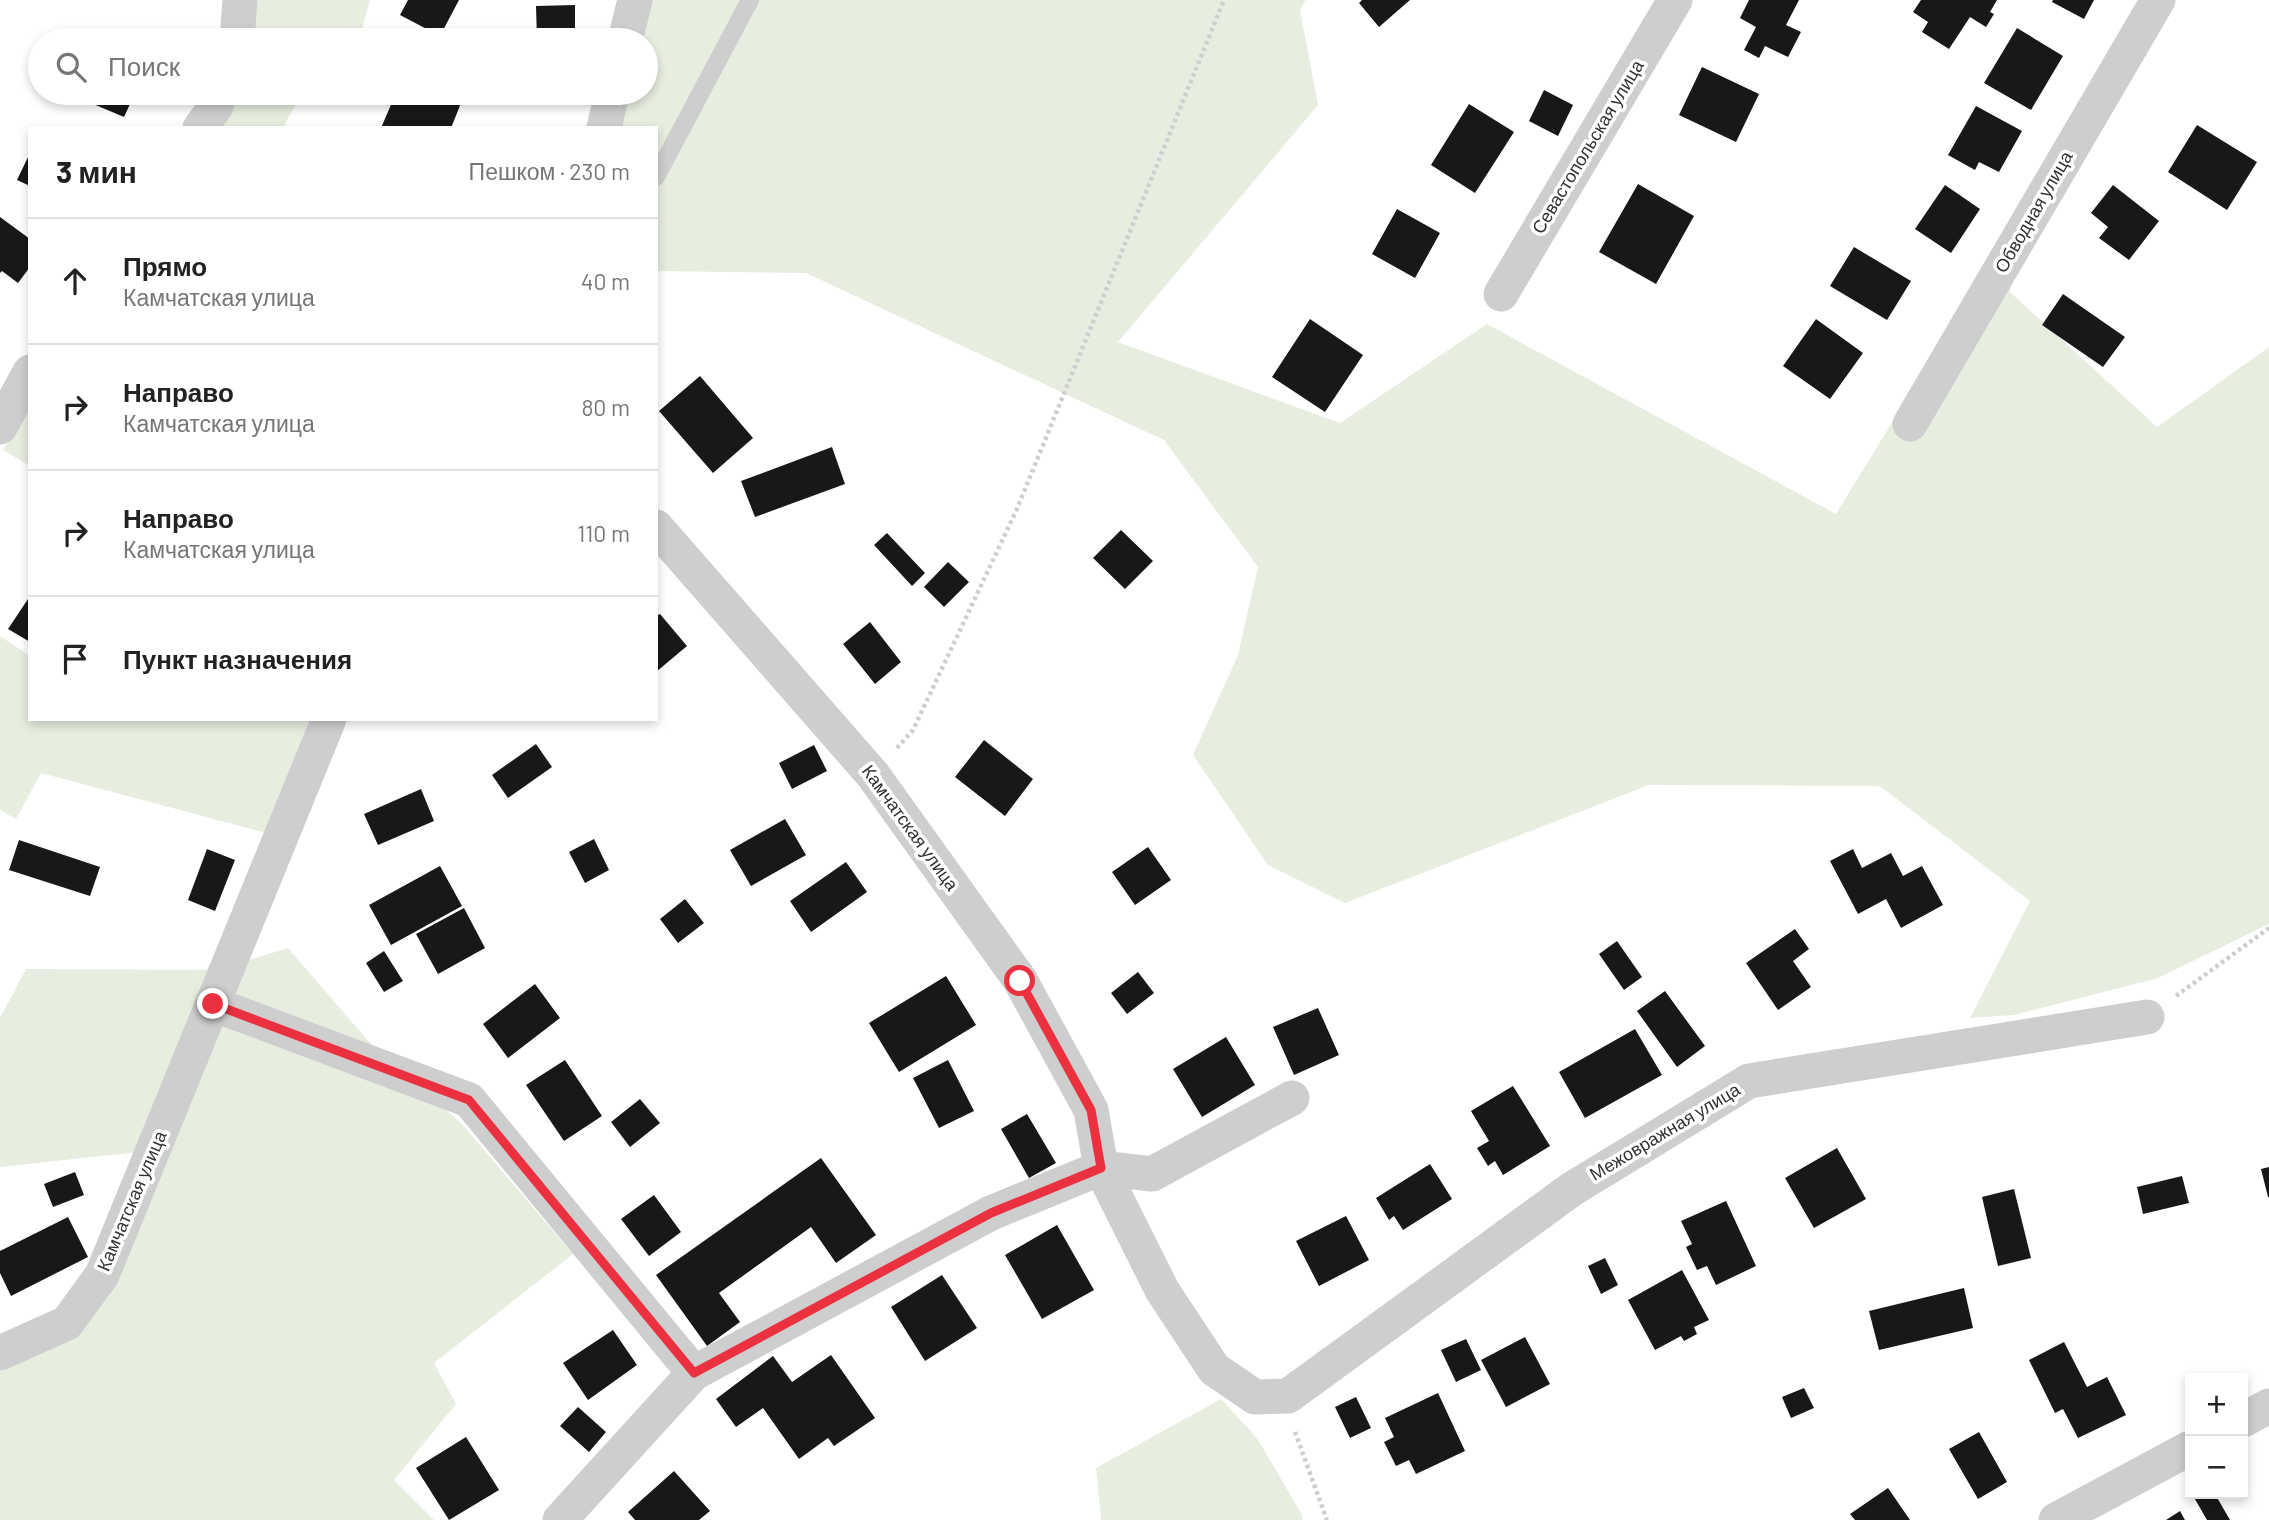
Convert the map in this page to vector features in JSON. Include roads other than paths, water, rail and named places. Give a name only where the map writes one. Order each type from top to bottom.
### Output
[{"type":"street","points":[[238,28],[240,0]]},
{"type":"street","points":[[628,28],[635,0]]},
{"type":"street","name":"Севастопольская улица","points":[[1501,294],[1675,0]]},
{"type":"street","name":"Обводная улица","points":[[1910,425],[2158,0]]},
{"type":"street","points":[[201,126],[216,105]]},
{"type":"street","points":[[604,126],[609,105]]},
{"type":"street","points":[[0,427],[28,376]]},
{"type":"street","name":"Камчатская улица","points":[[658,529],[873,775],[1020,981],[1091,1110],[1101,1168],[1162,1290],[1214,1369],[1272,1396]]},
{"type":"street","name":"Камчатская улица","points":[[0,1353],[67,1323],[102,1275],[328,721]]},
{"type":"street","points":[[213,1004],[469,1100],[694,1373]]},
{"type":"street","name":"Межовражная улица","points":[[1272,1396],[1572,1188],[1749,1081],[2147,1017]]},
{"type":"street","points":[[560,1520],[694,1373],[991,1213],[1101,1168],[1152,1174],[1292,1098]]},
{"type":"street","points":[[2248,1417],[2269,1406]]},
{"type":"street","points":[[2056,1520],[2185,1451]]},
{"type":"lane","points":[[658,173],[750,0]]}]
